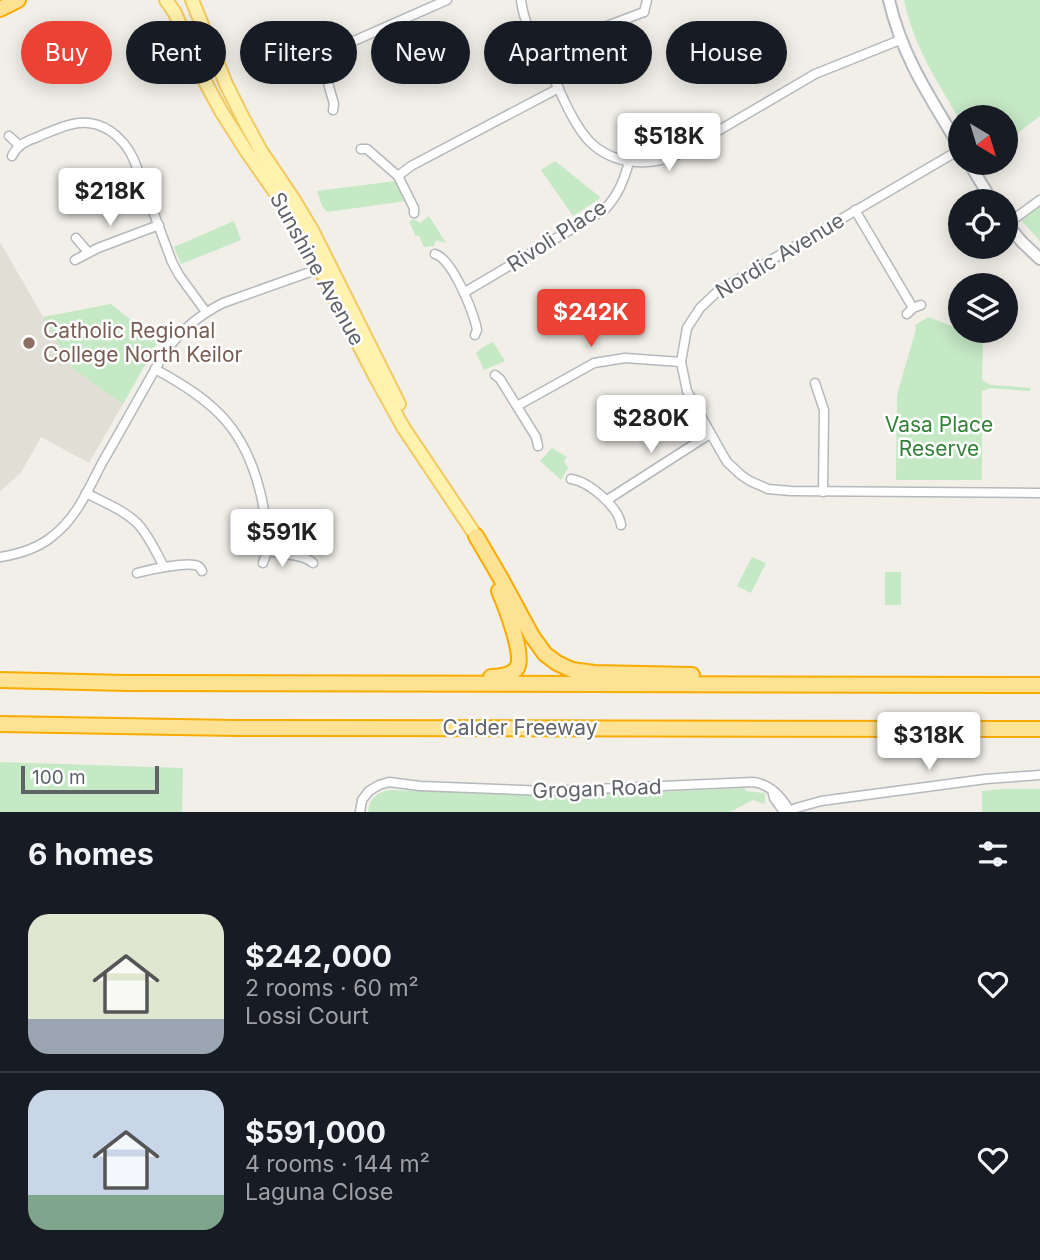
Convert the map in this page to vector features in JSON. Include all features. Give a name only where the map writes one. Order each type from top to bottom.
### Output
[{"type":"highway","points":[[0,9],[18,0]]},
{"type":"highway","points":[[475,536],[540,648],[557,663],[572,670],[594,673],[1040,678]]},
{"type":"highway","points":[[262,682],[283,677],[307,676],[501,677],[512,672],[519,661],[514,634],[503,599],[475,536]]},
{"type":"highway","points":[[0,680],[127,683],[1040,685]]},
{"type":"highway","name":"Calder Freeway","points":[[0,724],[237,728],[1040,729]]},
{"type":"main road","name":"Sunshine Avenue","points":[[166,0],[175,13],[202,76],[221,111],[325,266]]},
{"type":"main road","name":"Sunshine Avenue","points":[[192,0],[243,120],[303,214],[375,376],[403,427],[475,536]]},
{"type":"street","points":[[357,40],[447,0]]},
{"type":"street","points":[[521,0],[526,21]]},
{"type":"street","points":[[644,12],[647,0]]},
{"type":"street","points":[[889,0],[900,40],[948,127]]},
{"type":"street","points":[[620,21],[644,12]]},
{"type":"street","points":[[644,12],[652,19]]},
{"type":"street","points":[[557,84],[577,123],[590,141],[609,155],[629,162],[653,162],[677,155],[815,74],[900,40]]},
{"type":"street","points":[[329,84],[334,110]]},
{"type":"street","points":[[398,176],[411,166],[559,88]]},
{"type":"street","points":[[12,156],[19,145],[76,123],[96,124],[122,140],[130,152],[172,262],[206,312]]},
{"type":"street","points":[[9,136],[19,145]]},
{"type":"street","points":[[361,149],[367,149],[398,176],[415,209],[414,214]]},
{"type":"street","name":"Nordic Avenue","points":[[948,156],[718,291],[700,308],[687,328],[681,362],[687,391],[727,462],[750,481],[768,489],[823,492],[1040,493]]},
{"type":"street","name":"Rivoli Place","points":[[465,292],[604,210],[620,188],[629,162]]},
{"type":"street","points":[[1018,216],[1040,200]]},
{"type":"street","points":[[855,210],[914,309]]},
{"type":"street","points":[[75,260],[88,252],[159,225]]},
{"type":"street","points":[[1018,236],[1040,259]]},
{"type":"street","points":[[76,238],[88,252]]},
{"type":"street","points":[[435,254],[442,257],[465,292],[476,325],[475,335]]},
{"type":"street","points":[[0,558],[34,548],[53,536],[68,520],[86,493],[155,369],[172,342],[190,324],[206,312],[230,301],[325,266]]},
{"type":"street","points":[[517,406],[594,363],[625,358],[681,362]]},
{"type":"street","points":[[155,369],[212,405],[241,442],[257,479],[268,535],[269,542],[262,563]]},
{"type":"street","points":[[495,375],[537,437],[538,446]]},
{"type":"street","points":[[815,383],[824,410],[823,492]]},
{"type":"street","points":[[607,500],[710,434]]},
{"type":"street","points":[[571,479],[580,481],[607,500],[620,518],[621,525]]},
{"type":"street","points":[[86,493],[135,521],[164,566]]},
{"type":"street","points":[[267,550],[281,555],[308,558],[313,563]]},
{"type":"street","points":[[137,573],[164,566],[194,565],[202,570]]},
{"type":"street","name":"Grogan Road","points":[[363,812],[362,800],[379,785],[389,782],[499,790],[580,791],[753,782],[772,790],[784,810],[810,800],[821,801],[986,779],[1040,775]]},
{"type":"shaded area","name":"Catholic Regional College North Keilor","points":[[0,242],[73,369],[123,404],[89,463],[41,437],[21,473],[0,491]]},
{"type":"green space","points":[[904,0],[1040,0],[1040,116],[1018,133],[1018,105],[951,105],[920,48]]},
{"type":"green space","points":[[555,161],[600,197],[599,199],[573,216],[541,170]]},
{"type":"green space","points":[[396,181],[406,201],[327,212],[317,191]]},
{"type":"green space","points":[[1040,205],[1040,241],[1022,221]]},
{"type":"green space","points":[[429,216],[446,243],[436,240],[434,246],[424,247],[419,236],[416,236],[409,222],[414,219],[420,223]]},
{"type":"green space","points":[[234,221],[241,240],[181,264],[174,247]]},
{"type":"green space","points":[[111,304],[158,342],[123,404],[73,369],[43,317]]},
{"type":"green space","name":"Vasa Place Reserve","points":[[928,317],[948,325],[948,343],[983,343],[982,380],[991,385],[1031,388],[1030,391],[991,388],[982,391],[982,480],[896,480],[897,395],[915,325]]},
{"type":"green space","points":[[493,342],[505,361],[484,370],[476,353]]},
{"type":"green space","points":[[552,448],[567,457],[564,461],[568,468],[561,480],[540,461]]},
{"type":"green space","points":[[752,557],[766,563],[751,593],[737,586]]},
{"type":"green space","points":[[885,572],[901,572],[901,605],[885,605]]},
{"type":"green space","points":[[0,762],[183,768],[182,812],[0,812]]},
{"type":"green space","points":[[745,788],[745,791],[765,793],[765,804],[753,800],[730,812],[368,812],[374,797],[390,790],[565,796]]},
{"type":"green space","points":[[1040,789],[1040,812],[982,812],[982,791]]},
{"type":"place","name":"Catholic Regional College North Keilor","points":[[29,343]]}]
